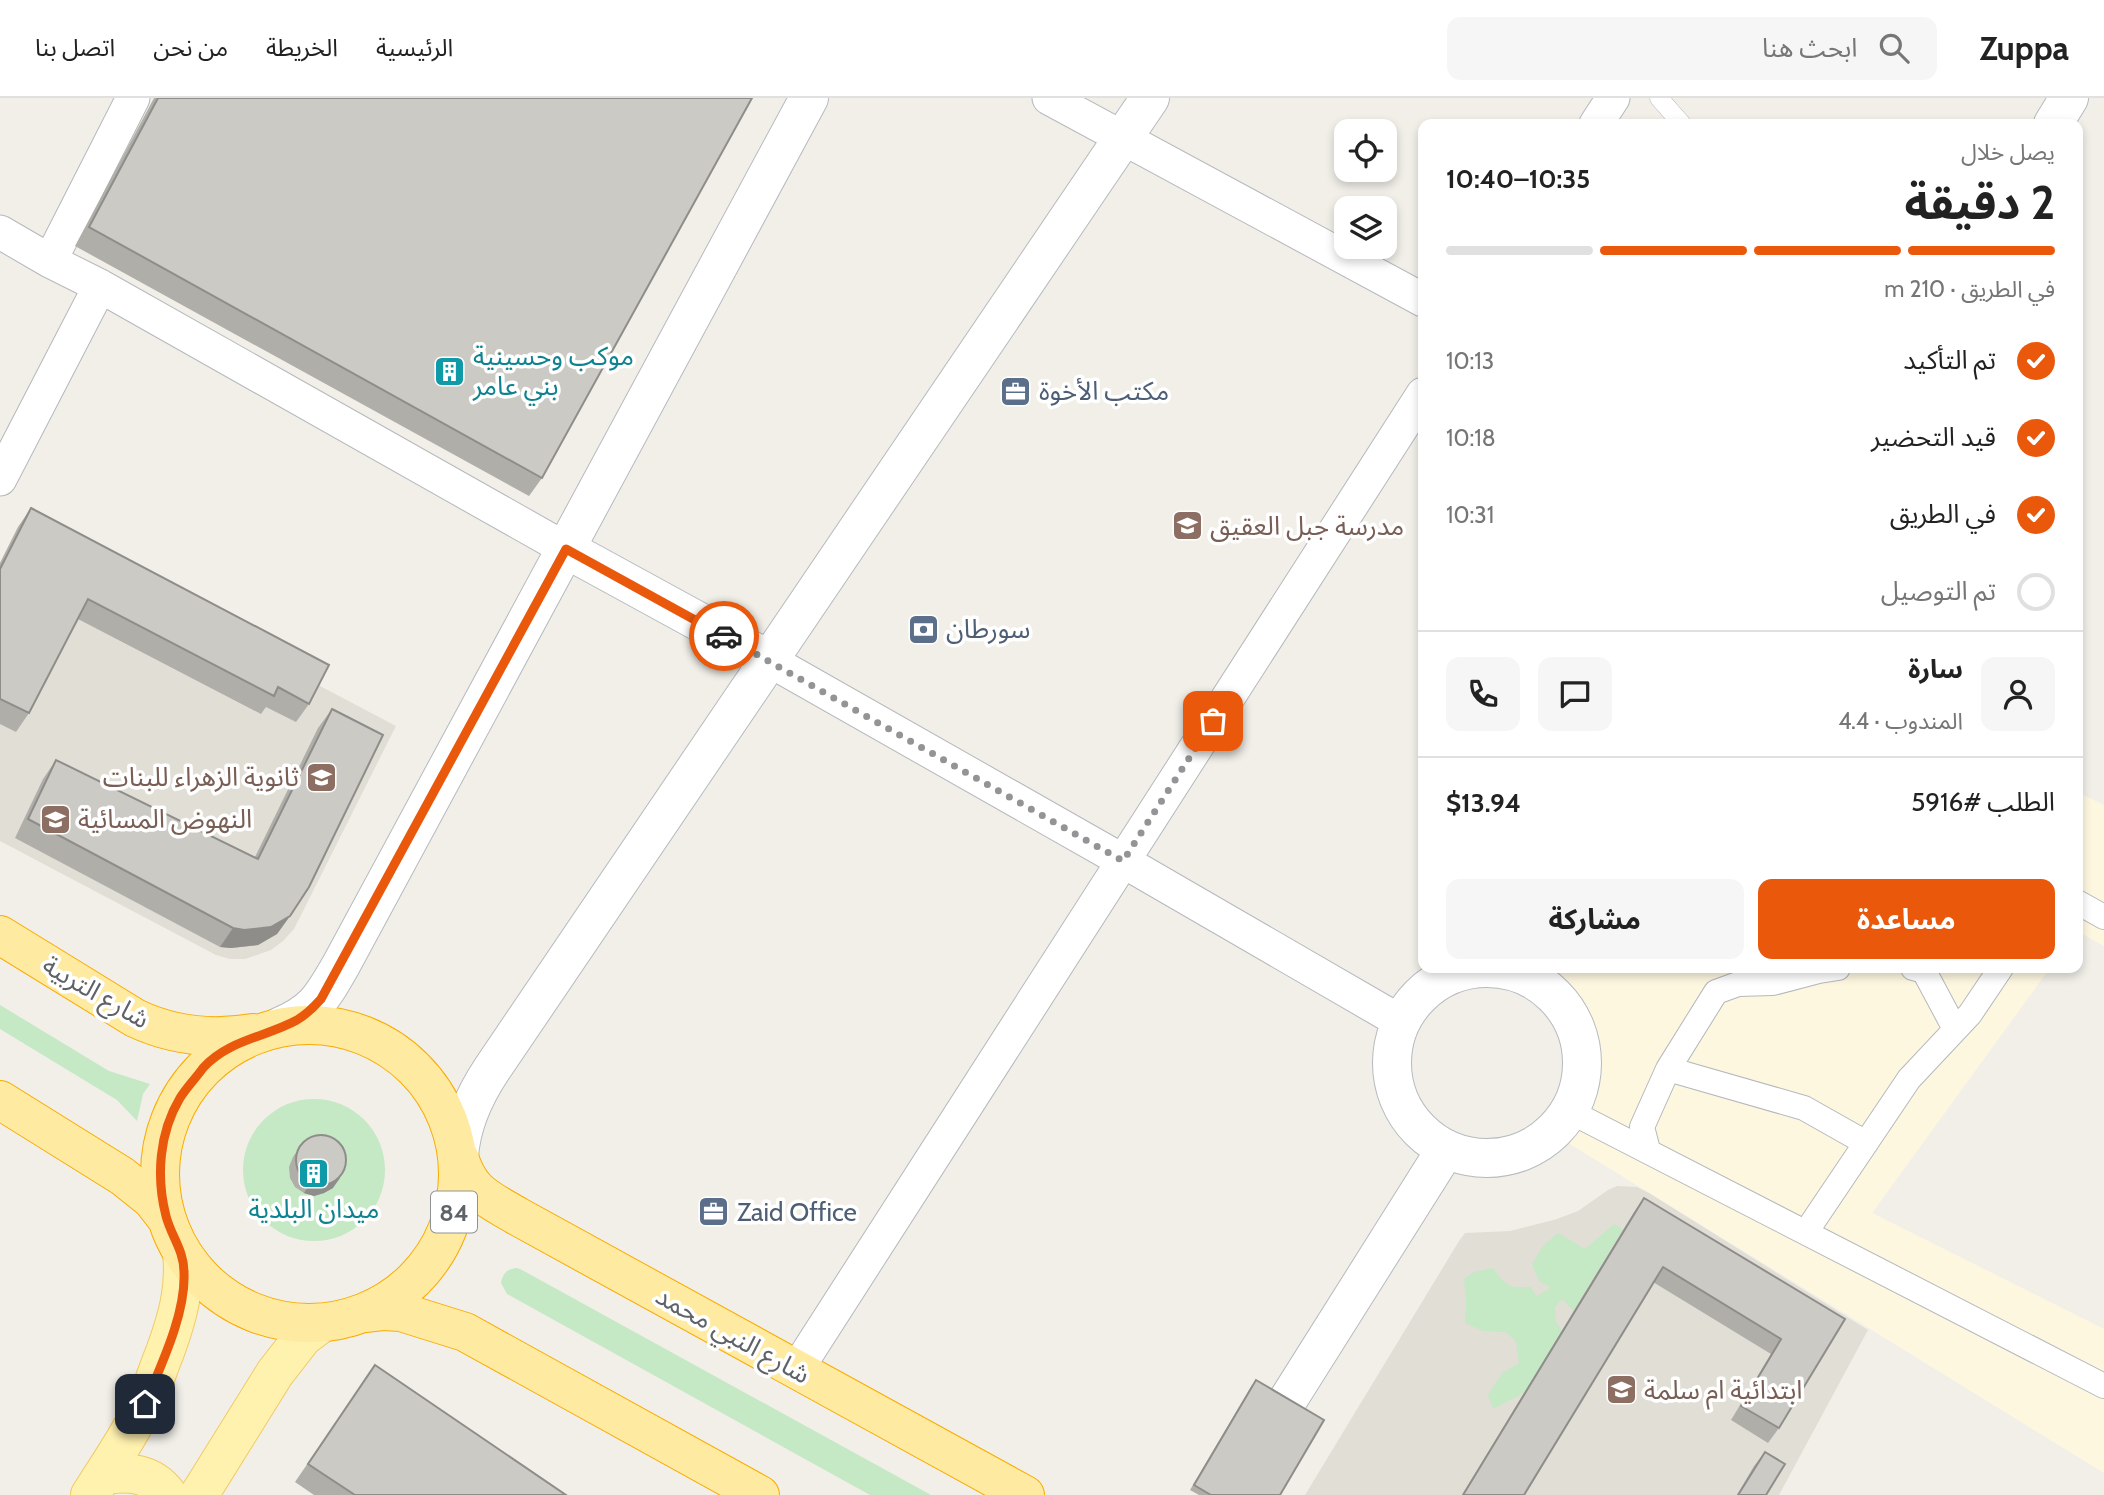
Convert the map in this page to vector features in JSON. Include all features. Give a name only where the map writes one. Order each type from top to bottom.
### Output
[{"type":"highway","name":"شارع التربية","points":[[0,935],[135,1018],[167,1031],[215,1037],[279,1027]]},
{"type":"highway","name":"84","points":[[0,1100],[122,1176],[152,1200],[166,1218],[182,1253],[206,1283],[231,1302],[260,1315],[290,1323],[322,1323],[367,1313],[408,1288],[439,1251],[457,1206],[459,1157],[445,1110],[417,1069],[376,1040],[329,1026],[279,1027],[240,1041],[206,1065],[180,1098],[164,1136],[162,1150],[159,1177],[166,1218]]},
{"type":"highway","name":"شارع النبي محمد","points":[[459,1157],[469,1182],[480,1193],[517,1216],[1025,1495]]},
{"type":"highway","points":[[367,1313],[401,1312],[465,1332],[760,1495]]},
{"type":"main road","points":[[279,1027],[310,1011],[331,983],[809,98]]},
{"type":"main road","points":[[459,1157],[463,1130],[480,1088],[1150,98]]},
{"type":"main road","points":[[2056,119],[2069,98]]},
{"type":"main road","points":[[566,549],[769,660]]},
{"type":"main road","points":[[1457,973],[1423,992],[1401,1022],[1395,1035],[1391,1062],[1395,1089],[1406,1113],[1423,1134],[1446,1149],[1474,1157],[1502,1157],[1529,1149],[1552,1133],[1569,1111],[1580,1084],[1582,1056],[1576,1029],[1546,976],[1518,973]]},
{"type":"main road","points":[[1228,1495],[1446,1149]]},
{"type":"main road","points":[[96,1485],[145,1404],[172,1332],[183,1293],[182,1253]]},
{"type":"main road","points":[[199,1495],[275,1373],[303,1337],[322,1323]]},
{"type":"main road","points":[[96,1485],[122,1472],[144,1475],[162,1487],[168,1495]]},
{"type":"street","points":[[50,261],[133,98]]},
{"type":"street","points":[[1049,98],[1418,297]]},
{"type":"street","points":[[1599,119],[1613,98]]},
{"type":"street","points":[[0,232],[566,549]]},
{"type":"street","points":[[0,479],[100,286]]},
{"type":"street","points":[[797,1369],[1418,402]]},
{"type":"street","points":[[769,660],[1401,1022]]},
{"type":"street","points":[[2083,905],[2104,917]]},
{"type":"street","points":[[1648,1150],[1642,1128],[1668,1069],[1716,992],[1733,973]]},
{"type":"street","points":[[1716,992],[1738,985],[1773,982],[1815,973]]},
{"type":"street","points":[[1925,973],[1955,1029]]},
{"type":"street","points":[[1806,1232],[1909,1079],[1970,1014],[1998,973]]},
{"type":"street","points":[[1668,1069],[1804,1108],[1866,1143]]},
{"type":"street","points":[[1569,1111],[2104,1386]]},
{"type":"lane","points":[[1659,98],[1678,119]]},
{"type":"shaded area","points":[[18,527],[396,726],[294,929],[271,950],[245,959],[216,955],[0,841],[0,563]]},
{"type":"shaded area","points":[[2083,795],[2104,805],[2104,946],[2083,934]]},
{"type":"shaded area","points":[[1548,973],[2046,973],[1872,1213],[2104,1329],[2104,1473],[1552,1133],[1569,1111],[1580,1084],[1582,1056],[1576,1029],[1562,1004],[1541,984]]},
{"type":"shaded area","points":[[1617,1186],[1637,1187],[1649,1193],[1868,1330],[1779,1495],[1305,1495],[1465,1233],[1510,1231],[1557,1219],[1578,1211]]},
{"type":"green space","points":[[0,1005],[109,1071],[150,1084],[143,1094],[137,1121],[117,1100],[0,1029]]},
{"type":"green space","points":[[314,1099],[341,1104],[364,1120],[380,1143],[385,1170],[380,1197],[364,1220],[341,1236],[314,1241],[287,1236],[264,1220],[248,1197],[243,1170],[248,1143],[264,1120],[287,1104]]},
{"type":"green space","points":[[1614,1224],[1623,1229],[1574,1311],[1562,1299],[1555,1307],[1556,1322],[1562,1331],[1524,1393],[1493,1409],[1488,1395],[1502,1373],[1519,1363],[1516,1341],[1505,1332],[1483,1331],[1465,1323],[1464,1279],[1474,1272],[1493,1268],[1508,1285],[1531,1287],[1536,1296],[1551,1288],[1539,1281],[1532,1264],[1543,1246],[1558,1233],[1585,1249]]},
{"type":"green space","points":[[517,1268],[931,1495],[870,1495],[507,1294],[501,1283],[503,1277],[506,1272]]},
{"type":"building","name":"موكب وحسينية بني عامر","points":[[158,98],[752,98],[542,478],[89,227]]},
{"type":"building","points":[[31,508],[329,665],[309,704],[278,687],[274,696],[88,599],[29,713],[0,699],[0,569]]},
{"type":"building","points":[[332,709],[383,735],[309,887],[290,916],[271,927],[244,930],[233,928],[28,819],[56,760],[258,859]]},
{"type":"building","name":"ميدان البلدية","points":[[321,1135],[339,1142],[346,1160],[339,1178],[321,1185],[303,1178],[296,1160],[303,1142]]},
{"type":"building","points":[[1644,1198],[1845,1319],[1779,1428],[1741,1406],[1781,1339],[1663,1267],[1524,1495],[1463,1495]]},
{"type":"building","points":[[375,1365],[566,1495],[355,1495],[308,1464]]},
{"type":"building","points":[[1256,1380],[1324,1420],[1280,1495],[1211,1495],[1194,1485]]},
{"type":"building","points":[[1765,1452],[1785,1464],[1766,1495],[1738,1495]]},
{"type":"way so far","points":[[724,636],[1123,861],[1213,721]]},
{"type":"place","name":"موكب وحسينية بني عامر","points":[[450,371]]},
{"type":"place","name":"مكتب الأخوة","points":[[1016,391]]},
{"type":"place","name":"مدرسة جبل العقيق","points":[[1187,526]]},
{"type":"place","name":"سورطان","points":[[923,629]]},
{"type":"place","name":"ثانوية الزهراء للبنات","points":[[322,777]]},
{"type":"place","name":"النهوض المسائية","points":[[55,819]]},
{"type":"place","name":"ميدان البلدية","points":[[314,1173]]},
{"type":"place","name":"Zaid Office","points":[[714,1212]]},
{"type":"place","name":"ابتدائية ام سلمة","points":[[1621,1390]]},
{"type":"route","points":[[145,1404],[172,1332],[183,1293],[182,1253],[166,1218],[159,1177],[164,1136],[180,1098],[206,1065],[240,1041],[297,1020],[321,999],[566,549],[724,636]]}]
